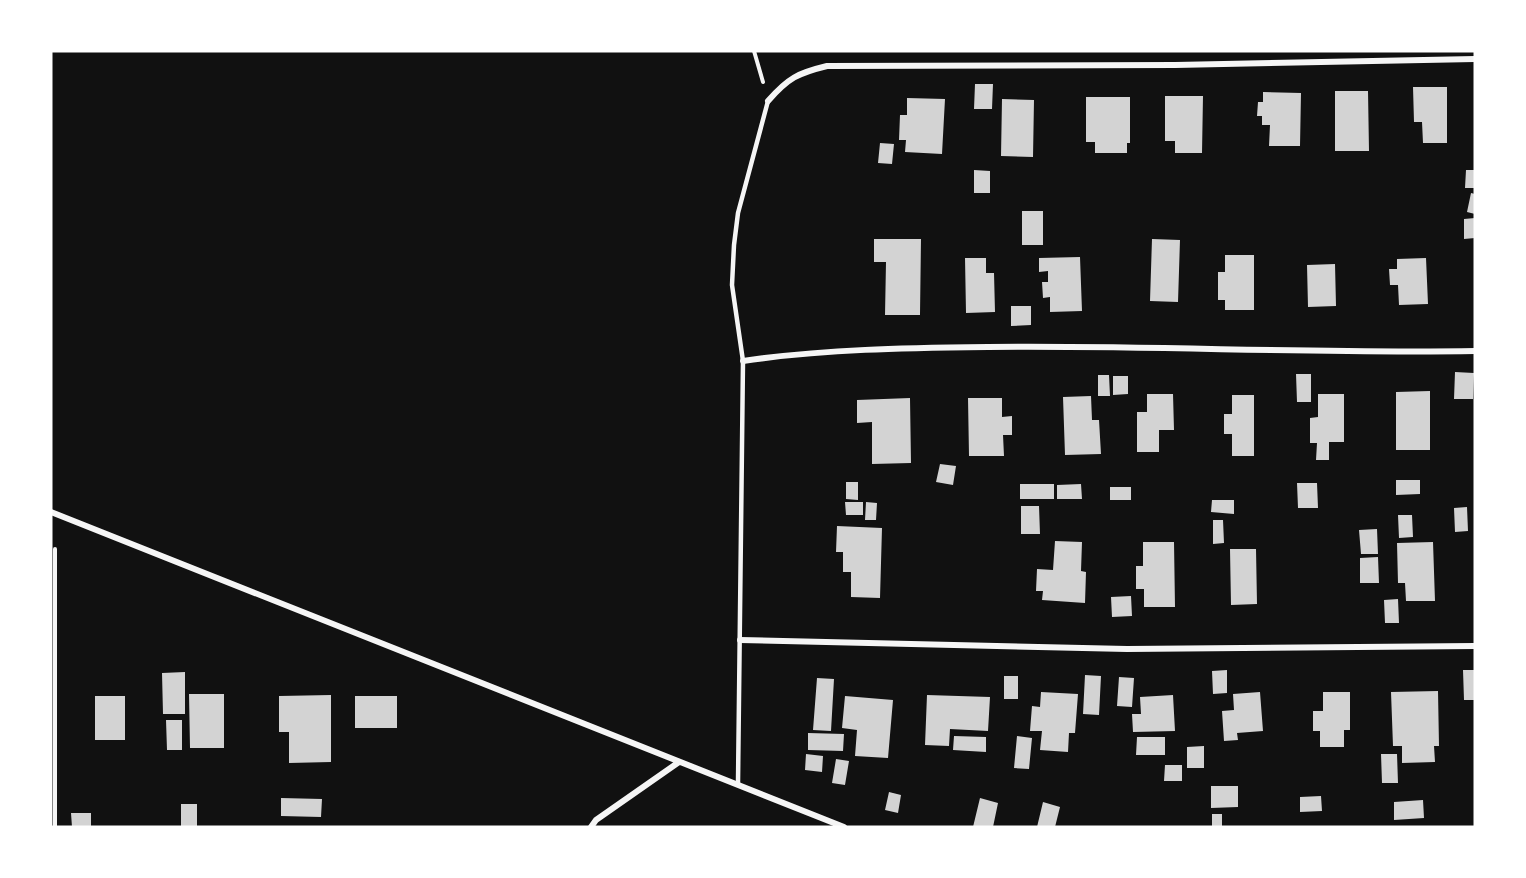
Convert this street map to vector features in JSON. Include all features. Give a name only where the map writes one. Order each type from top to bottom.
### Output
[{"type":"street","points":[[768,101],[782,85],[799,72],[827,66],[1175,65],[1475,59]]},
{"type":"street","points":[[743,361],[798,353],[957,348],[1123,346],[1475,351]]},
{"type":"street","points":[[51,512],[844,827]]},
{"type":"street","points":[[740,640],[1127,649],[1475,646]]},
{"type":"street","points":[[591,827],[596,820],[679,762]]},
{"type":"lane","points":[[738,783],[743,361],[732,285],[738,213],[768,101]]},
{"type":"path","points":[[754,51],[768,101]]},
{"type":"path","points":[[55,549],[55,827]]},
{"type":"building","points":[[975,84],[993,84],[992,109],[974,109]]},
{"type":"building","points":[[1413,87],[1447,87],[1447,143],[1423,143],[1422,122],[1414,122]]},
{"type":"building","points":[[1335,91],[1368,91],[1369,151],[1335,151]]},
{"type":"building","points":[[1263,92],[1301,93],[1300,146],[1269,146],[1270,125],[1262,125],[1262,116],[1257,116],[1258,102],[1263,102]]},
{"type":"building","points":[[1165,96],[1203,96],[1202,153],[1175,153],[1175,141],[1165,141]]},
{"type":"building","points":[[1086,97],[1130,97],[1130,143],[1127,143],[1127,153],[1095,153],[1095,142],[1086,142]]},
{"type":"building","points":[[907,98],[945,99],[942,154],[905,152],[906,140],[899,140],[900,115],[907,115]]},
{"type":"building","points":[[1002,99],[1034,100],[1033,157],[1001,156]]},
{"type":"building","points":[[880,143],[894,144],[892,164],[878,163]]},
{"type":"building","points":[[974,170],[990,171],[990,193],[974,193]]},
{"type":"building","points":[[1466,170],[1475,170],[1475,188],[1465,188]]},
{"type":"building","points":[[1471,193],[1475,194],[1475,214],[1467,212]]},
{"type":"building","points":[[1022,211],[1043,211],[1043,245],[1022,245]]},
{"type":"building","points":[[1475,218],[1475,238],[1464,239],[1464,219]]},
{"type":"building","points":[[874,239],[921,239],[920,315],[885,315],[886,262],[874,262]]},
{"type":"building","points":[[1152,239],[1180,240],[1178,302],[1150,301]]},
{"type":"building","points":[[1225,255],[1254,255],[1254,310],[1225,310],[1225,300],[1218,300],[1218,272],[1225,272]]},
{"type":"building","points":[[1080,257],[1082,311],[1050,312],[1050,297],[1043,298],[1042,282],[1048,282],[1048,271],[1039,272],[1039,258]]},
{"type":"building","points":[[965,258],[986,258],[986,273],[994,273],[995,312],[966,313]]},
{"type":"building","points":[[1426,258],[1428,304],[1399,305],[1398,285],[1390,285],[1389,269],[1397,269],[1397,259]]},
{"type":"building","points":[[1335,264],[1336,306],[1308,307],[1307,265]]},
{"type":"building","points":[[1011,306],[1031,306],[1031,325],[1011,326]]},
{"type":"building","points":[[1455,372],[1474,373],[1473,399],[1454,399]]},
{"type":"building","points":[[1296,374],[1311,374],[1311,402],[1297,402]]},
{"type":"building","points":[[1098,375],[1109,375],[1110,396],[1098,396]]},
{"type":"building","points":[[1113,376],[1128,376],[1128,394],[1113,395]]},
{"type":"building","points":[[1430,391],[1430,450],[1396,450],[1396,392]]},
{"type":"building","points":[[1147,394],[1173,394],[1174,430],[1159,430],[1159,452],[1137,452],[1137,412],[1147,412]]},
{"type":"building","points":[[1318,394],[1344,394],[1344,442],[1329,442],[1329,460],[1316,460],[1317,443],[1310,443],[1310,418],[1318,417]]},
{"type":"building","points":[[1232,395],[1254,395],[1254,456],[1232,456],[1232,434],[1224,434],[1224,414],[1232,414]]},
{"type":"building","points":[[1091,396],[1092,420],[1099,420],[1101,454],[1065,455],[1063,397]]},
{"type":"building","points":[[910,398],[911,463],[872,464],[872,422],[857,423],[857,400]]},
{"type":"building","points":[[968,398],[1002,398],[1002,417],[1012,416],[1012,435],[1003,435],[1004,456],[969,456]]},
{"type":"building","points":[[940,464],[956,466],[953,485],[936,482]]},
{"type":"building","points":[[1396,480],[1420,480],[1420,494],[1396,495]]},
{"type":"building","points":[[846,482],[858,482],[858,500],[846,499]]},
{"type":"building","points":[[1297,483],[1317,483],[1318,508],[1298,508]]},
{"type":"building","points":[[1020,484],[1054,484],[1054,499],[1020,499]]},
{"type":"building","points":[[1081,484],[1082,499],[1057,499],[1057,485]]},
{"type":"building","points":[[1110,487],[1131,487],[1131,500],[1110,500]]},
{"type":"building","points":[[1212,500],[1234,500],[1234,514],[1211,512]]},
{"type":"building","points":[[845,502],[863,502],[863,515],[846,515]]},
{"type":"building","points":[[866,502],[877,503],[876,520],[865,520]]},
{"type":"building","points":[[1021,506],[1039,506],[1040,534],[1021,534]]},
{"type":"building","points":[[1467,507],[1468,531],[1455,532],[1454,508]]},
{"type":"building","points":[[1398,515],[1412,515],[1413,537],[1399,538]]},
{"type":"building","points":[[1213,520],[1223,520],[1224,543],[1213,544]]},
{"type":"building","points":[[837,526],[882,528],[880,598],[851,597],[851,572],[843,572],[843,552],[836,552]]},
{"type":"building","points":[[1377,529],[1378,554],[1361,554],[1359,530]]},
{"type":"building","points":[[1055,541],[1082,542],[1081,571],[1086,572],[1085,603],[1042,600],[1043,591],[1036,591],[1037,569],[1053,570]]},
{"type":"building","points":[[1143,542],[1174,542],[1175,607],[1144,607],[1144,589],[1136,589],[1136,566],[1143,566]]},
{"type":"building","points":[[1433,542],[1435,601],[1406,601],[1405,583],[1398,583],[1397,543]]},
{"type":"building","points":[[1230,549],[1256,549],[1257,604],[1231,605]]},
{"type":"building","points":[[1378,557],[1379,583],[1360,583],[1360,558]]},
{"type":"building","points":[[1131,596],[1132,616],[1112,617],[1111,597]]},
{"type":"building","points":[[1398,599],[1399,623],[1385,623],[1384,600]]},
{"type":"building","points":[[1227,670],[1227,693],[1213,694],[1212,671]]},
{"type":"building","points":[[1463,670],[1475,670],[1475,700],[1464,700]]},
{"type":"building","points":[[185,672],[185,714],[163,714],[162,673]]},
{"type":"building","points":[[1085,675],[1101,676],[1099,715],[1083,714]]},
{"type":"building","points":[[1004,676],[1018,676],[1018,699],[1004,699]]},
{"type":"building","points":[[1119,677],[1134,678],[1132,707],[1117,706]]},
{"type":"building","points":[[817,678],[834,679],[831,731],[813,730]]},
{"type":"building","points":[[1438,691],[1439,746],[1434,746],[1435,762],[1402,763],[1402,746],[1393,746],[1391,692]]},
{"type":"building","points":[[1041,692],[1078,694],[1075,733],[1069,733],[1068,752],[1040,750],[1042,731],[1030,731],[1032,706],[1040,707]]},
{"type":"building","points":[[1260,692],[1263,731],[1237,733],[1238,740],[1224,741],[1222,711],[1234,710],[1233,694]]},
{"type":"building","points":[[1323,692],[1350,692],[1350,730],[1344,730],[1344,747],[1320,747],[1320,731],[1313,731],[1313,711],[1323,711]]},
{"type":"building","points":[[189,694],[224,694],[224,748],[190,748]]},
{"type":"building","points":[[331,695],[331,762],[289,763],[289,732],[279,732],[279,696]]},
{"type":"building","points":[[927,695],[990,697],[988,731],[950,729],[949,746],[925,745]]},
{"type":"building","points":[[1173,695],[1175,731],[1133,732],[1132,714],[1141,714],[1140,697]]},
{"type":"building","points":[[95,696],[125,696],[125,740],[95,740]]},
{"type":"building","points":[[355,696],[397,696],[397,728],[355,728]]},
{"type":"building","points":[[845,696],[893,700],[888,758],[855,756],[857,730],[842,728]]},
{"type":"building","points":[[166,720],[182,720],[182,750],[167,750]]},
{"type":"building","points":[[808,733],[844,734],[843,751],[808,750]]},
{"type":"building","points":[[954,736],[986,737],[986,752],[953,750]]},
{"type":"building","points":[[1017,736],[1032,738],[1029,769],[1014,768]]},
{"type":"building","points":[[1137,737],[1165,737],[1165,755],[1136,755]]},
{"type":"building","points":[[1204,746],[1204,768],[1187,768],[1187,747]]},
{"type":"building","points":[[806,754],[823,756],[822,772],[805,770]]},
{"type":"building","points":[[1381,754],[1397,754],[1398,783],[1382,783]]},
{"type":"building","points":[[836,759],[849,761],[845,785],[832,783]]},
{"type":"building","points":[[1165,765],[1182,765],[1182,781],[1164,781]]},
{"type":"building","points":[[1211,786],[1238,786],[1238,807],[1211,808]]},
{"type":"building","points":[[889,792],[901,795],[898,813],[885,810]]},
{"type":"building","points":[[1321,796],[1322,811],[1300,812],[1300,797]]},
{"type":"building","points":[[281,798],[322,799],[321,817],[281,816]]},
{"type":"building","points":[[980,798],[998,803],[993,827],[973,827]]},
{"type":"building","points":[[1423,800],[1424,818],[1394,820],[1394,802]]},
{"type":"building","points":[[1043,802],[1060,807],[1055,827],[1037,827]]},
{"type":"building","points":[[181,804],[197,804],[197,827],[181,827]]},
{"type":"building","points":[[71,813],[91,813],[91,827],[72,827]]},
{"type":"building","points":[[1212,814],[1222,814],[1222,827],[1212,827]]}]
